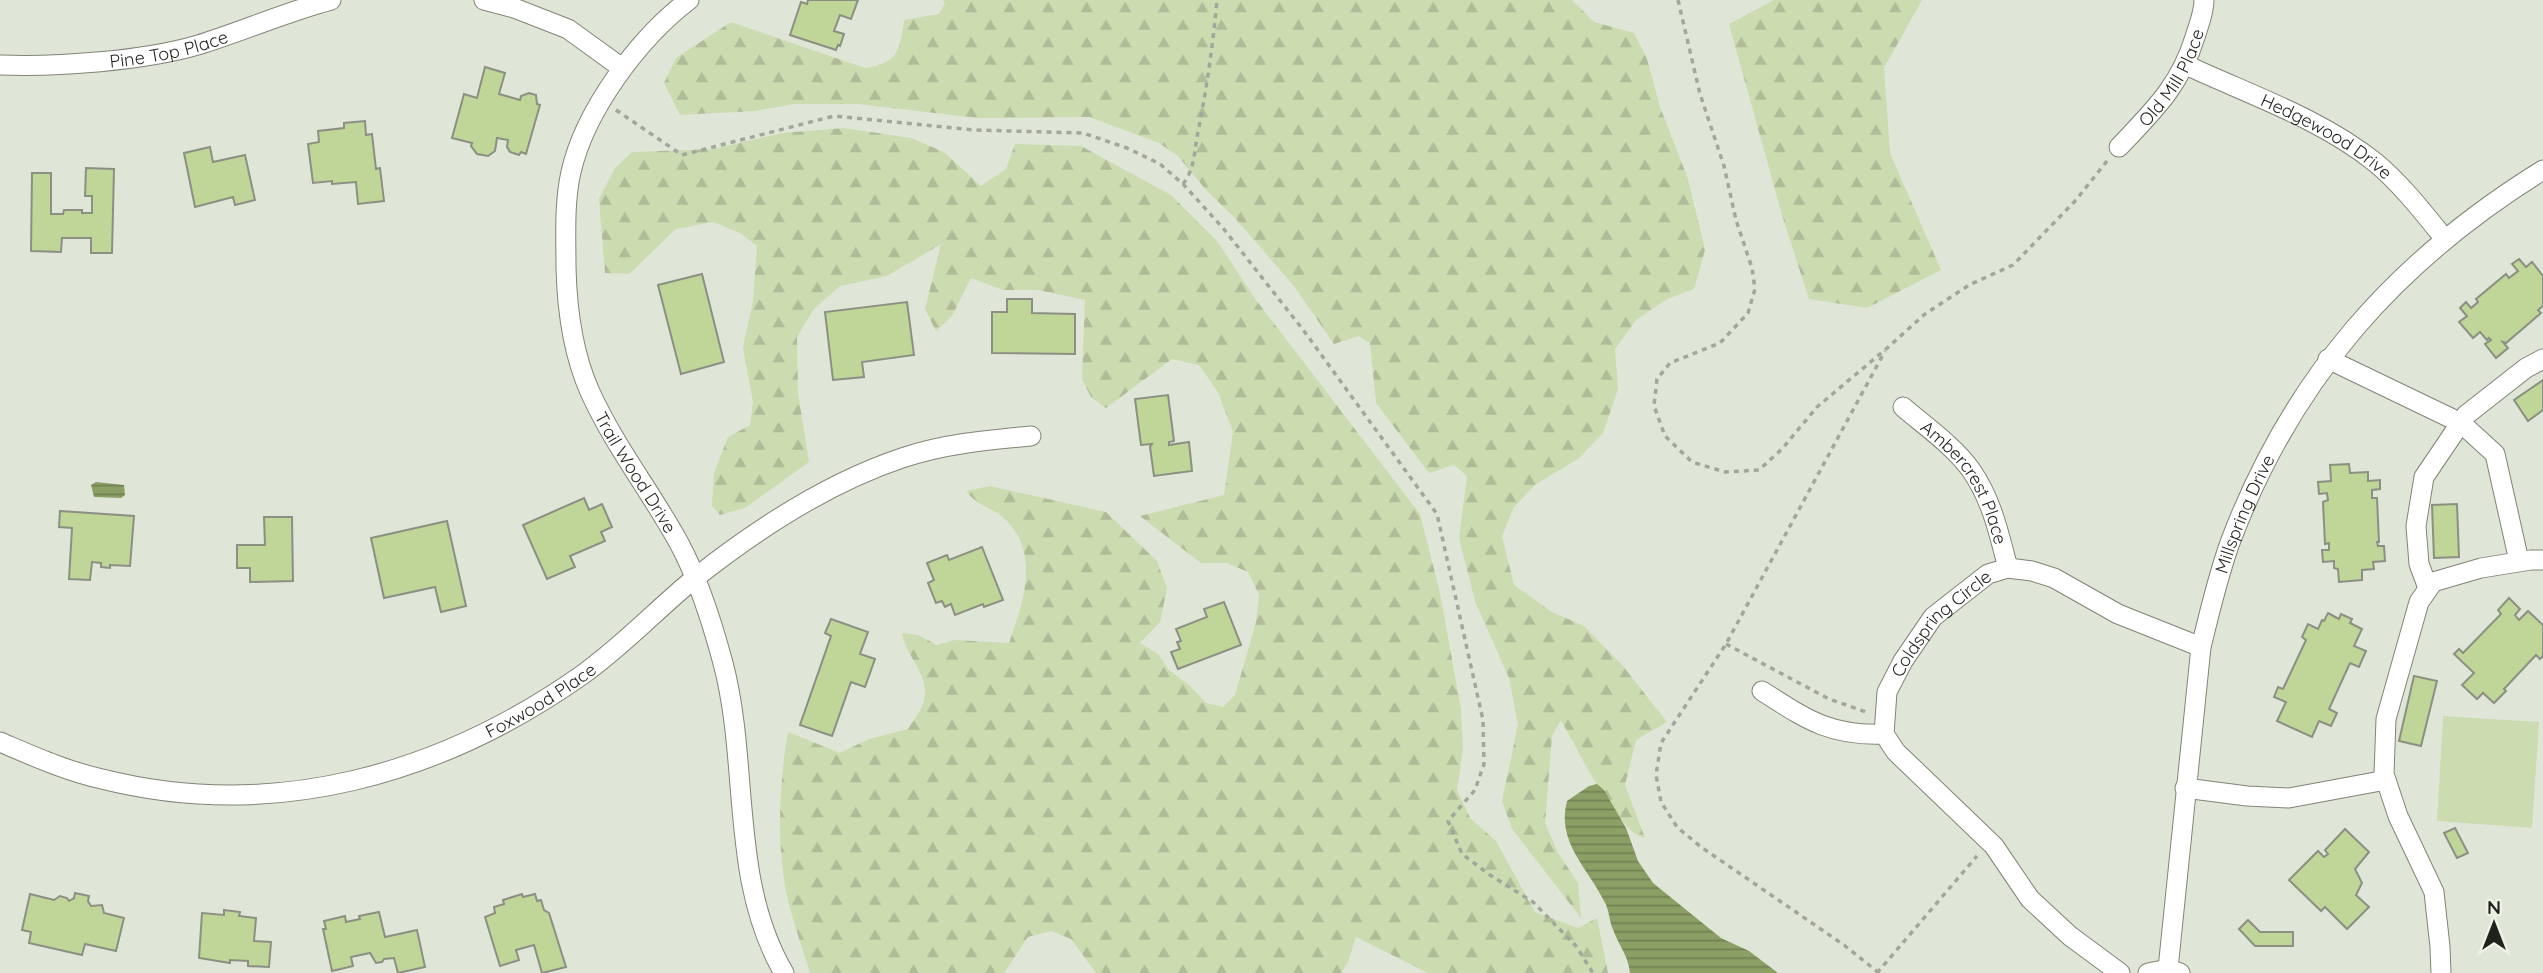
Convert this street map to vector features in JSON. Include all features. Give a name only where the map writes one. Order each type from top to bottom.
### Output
[{"type":"street","name":"Pine Top Place","points":[[0,65],[100,61],[197,45],[300,8],[331,0]]},
{"type":"street","points":[[484,0],[514,8],[568,29],[622,68]]},
{"type":"street","name":"Trail Wood Drive","points":[[690,0],[659,26],[622,68],[577,153],[568,194],[567,286],[572,333],[590,393],[680,544],[710,619],[724,665],[741,779],[744,839],[751,881],[771,950],[784,973]]},
{"type":"street","name":"Old Mill Place","points":[[2119,148],[2158,106],[2186,65],[2204,11],[2204,0]]},
{"type":"street","name":"Hedgewood Drive","points":[[2186,65],[2321,127],[2375,163],[2406,192],[2444,238]]},
{"type":"street","name":"Millspring Drive","points":[[2165,972],[2201,647],[2213,595],[2231,540],[2255,484],[2277,439],[2328,359],[2400,280],[2444,238],[2495,200],[2543,170]]},
{"type":"street","points":[[2328,359],[2461,423],[2495,454],[2519,561]]},
{"type":"street","points":[[2428,588],[2419,564],[2416,526],[2424,477],[2466,415],[2526,368],[2543,359]]},
{"type":"street","name":"Ambercrest Place","points":[[1903,407],[1940,438],[1970,469],[1990,504],[2008,568]]},
{"type":"street","name":"Foxwood Place","points":[[0,741],[102,780],[164,791],[236,797],[312,790],[426,760],[539,703],[601,660],[695,579],[761,531],[825,491],[860,473],[904,457],[953,445],[1031,436]]},
{"type":"street","points":[[2441,973],[2434,891],[2398,816],[2384,774],[2386,719],[2419,602],[2433,582],[2519,561],[2543,560]]},
{"type":"street","name":"Coldspring Circle","points":[[1884,725],[1887,692],[1903,661],[1933,617],[1988,574],[2008,568],[2032,571],[2054,578],[2118,614],[2201,647]]},
{"type":"street","points":[[1762,691],[1804,718],[1830,730],[1861,735],[1884,725],[1896,752],[1990,841],[2030,899],[2070,936],[2120,973]]},
{"type":"street","points":[[2185,788],[2289,798],[2386,780]]},
{"type":"path","points":[[1183,184],[1191,173],[1201,120],[1217,0]]},
{"type":"path","points":[[1678,0],[1700,94],[1724,166],[1736,220],[1752,268],[1755,289],[1748,313],[1720,342],[1670,363],[1657,379],[1654,405],[1665,436],[1692,463],[1725,472],[1759,470],[1782,449],[1817,407],[1925,314],[1969,285],[2013,265],[2076,200],[2119,148]]},
{"type":"path","points":[[603,101],[682,156],[834,116],[974,130],[1083,133],[1160,163],[1223,228],[1304,331],[1437,514],[1483,720],[1484,764],[1475,790],[1448,821],[1462,854],[1490,876],[1533,902],[1576,946],[1593,973]]},
{"type":"path","points":[[1726,644],[1884,725]]},
{"type":"path","points":[[1877,973],[1990,841]]},
{"type":"green space","points":[[943,0],[1572,0],[1594,22],[1634,33],[1647,59],[1660,107],[1688,179],[1705,250],[1694,289],[1667,299],[1636,320],[1615,349],[1618,389],[1603,433],[1578,459],[1535,485],[1514,507],[1502,536],[1514,585],[1552,612],[1584,626],[1623,666],[1667,722],[1636,740],[1625,785],[1645,838],[1634,833],[1611,806],[1561,720],[1552,736],[1545,823],[1558,853],[1578,883],[1581,918],[1512,829],[1502,801],[1518,724],[1509,678],[1475,601],[1459,538],[1467,476],[1454,465],[1429,473],[1376,403],[1370,343],[1359,336],[1334,344],[1294,286],[1178,156],[1159,143],[1089,117],[978,118],[857,104],[794,104],[755,111],[680,115],[664,83],[676,58],[731,22],[865,68],[876,66],[895,54],[901,40],[904,20],[939,14],[945,3]]},
{"type":"green space","points":[[1774,0],[1922,0],[1884,68],[1890,153],[1941,270],[1867,308],[1809,299],[1782,215],[1729,24]]},
{"type":"green space","points":[[844,128],[911,138],[944,152],[981,186],[1006,169],[1015,144],[1081,146],[1171,195],[1217,241],[1256,300],[1420,514],[1440,593],[1461,709],[1463,749],[1457,790],[1470,818],[1496,841],[1535,912],[1578,928],[1597,918],[1608,973],[1428,973],[1356,937],[1348,962],[1341,973],[1096,973],[1071,939],[1051,931],[1028,937],[1004,973],[810,973],[788,900],[780,838],[781,794],[788,732],[840,753],[869,739],[908,729],[921,708],[925,691],[921,674],[902,633],[918,635],[937,645],[954,640],[1009,643],[1026,579],[1023,548],[1005,519],[976,501],[966,491],[990,486],[1106,512],[1157,561],[1167,588],[1160,622],[1140,643],[1158,654],[1169,670],[1189,685],[1206,703],[1223,707],[1235,695],[1256,622],[1259,595],[1248,572],[1227,563],[1201,563],[1140,516],[1224,495],[1233,432],[1218,392],[1199,365],[1172,359],[1106,408],[1091,397],[1082,379],[1085,300],[1038,290],[1003,290],[971,278],[952,316],[936,331],[925,309],[941,244],[887,276],[840,286],[813,310],[797,337],[798,393],[809,462],[745,508],[720,515],[712,506],[714,473],[728,437],[750,425],[753,402],[743,348],[753,300],[757,246],[740,233],[713,222],[676,229],[629,274],[605,273],[599,199],[615,168],[632,152],[713,149],[782,133]]},
{"type":"green space","points":[[2443,716],[2539,722],[2532,828],[2437,821]]},
{"type":"shaded area","points":[[96,482],[124,485],[125,495],[121,498],[94,497],[91,485]]},
{"type":"shaded area","points":[[1597,784],[1604,790],[1626,828],[1638,861],[1653,883],[1721,938],[1749,951],[1778,973],[1630,973],[1606,904],[1575,854],[1566,829],[1567,801],[1589,786]]},
{"type":"building","points":[[808,0],[858,0],[851,19],[840,15],[834,31],[844,34],[836,50],[790,35],[801,2],[807,4]]},
{"type":"building","points":[[485,67],[505,73],[499,94],[520,100],[521,96],[529,93],[536,95],[537,104],[540,105],[526,154],[510,152],[507,147],[508,140],[497,138],[495,151],[488,156],[477,154],[471,146],[472,143],[452,138],[464,94],[477,98]]},
{"type":"building","points":[[365,121],[366,135],[372,134],[376,169],[380,168],[384,201],[358,204],[356,182],[313,183],[308,144],[319,142],[318,131],[344,128],[344,123]]},
{"type":"building","points":[[210,147],[213,162],[245,155],[255,200],[235,205],[233,197],[195,207],[184,153]]},
{"type":"building","points":[[86,168],[114,169],[112,253],[91,253],[91,238],[62,238],[61,252],[31,251],[32,173],[51,173],[51,214],[63,214],[64,210],[92,213],[92,196],[85,196]]},
{"type":"building","points":[[2519,259],[2526,267],[2532,262],[2543,276],[2543,306],[2538,310],[2541,313],[2506,343],[2503,342],[2508,348],[2496,358],[2485,344],[2491,340],[2489,338],[2487,340],[2480,332],[2473,338],[2459,322],[2467,316],[2460,308],[2466,302],[2471,308],[2478,302],[2476,299],[2506,274],[2509,278],[2518,271],[2512,264]]},
{"type":"building","points":[[702,274],[724,362],[681,374],[658,285]]},
{"type":"building","points":[[1007,299],[1032,299],[1032,313],[1075,314],[1075,354],[992,353],[992,312],[1007,312]]},
{"type":"building","points":[[907,302],[914,355],[862,362],[864,377],[833,380],[825,312]]},
{"type":"building","points":[[2543,380],[2543,410],[2528,421],[2514,400]]},
{"type":"building","points":[[1168,395],[1174,441],[1169,442],[1169,445],[1189,442],[1192,471],[1154,476],[1150,447],[1152,444],[1141,445],[1135,399]]},
{"type":"building","points":[[2349,464],[2350,473],[2368,472],[2368,481],[2380,480],[2380,489],[2372,490],[2372,498],[2377,498],[2377,542],[2378,546],[2384,546],[2385,561],[2373,562],[2374,569],[2362,570],[2362,580],[2339,582],[2334,561],[2323,562],[2322,550],[2329,550],[2329,543],[2325,544],[2323,502],[2328,500],[2327,493],[2319,494],[2318,482],[2331,481],[2330,465]]},
{"type":"building","points":[[584,498],[589,510],[602,504],[612,527],[601,532],[605,541],[570,556],[575,567],[547,579],[523,525]]},
{"type":"building","points":[[2457,504],[2459,557],[2434,558],[2432,505]]},
{"type":"building","points":[[60,511],[134,516],[130,566],[110,565],[110,568],[92,562],[90,580],[69,579],[72,528],[59,527]]},
{"type":"building","points":[[264,517],[292,517],[293,581],[250,582],[250,568],[237,568],[237,545],[265,545]]},
{"type":"building","points":[[447,521],[466,606],[441,612],[435,587],[384,598],[371,538]]},
{"type":"building","points":[[982,547],[1003,600],[984,607],[983,604],[955,615],[951,604],[945,607],[942,601],[936,603],[928,583],[934,580],[927,563],[947,555],[949,560]]},
{"type":"building","points":[[2509,598],[2520,609],[2515,615],[2519,620],[2528,611],[2543,625],[2543,656],[2540,659],[2536,655],[2494,703],[2483,693],[2477,699],[2462,685],[2474,673],[2454,654],[2459,649],[2463,653],[2501,614],[2498,610]]},
{"type":"building","points":[[1224,602],[1241,645],[1178,669],[1171,652],[1180,649],[1177,642],[1181,641],[1176,629],[1207,617],[1204,609]]},
{"type":"building","points":[[2328,613],[2339,619],[2341,614],[2352,619],[2350,623],[2362,629],[2354,646],[2366,651],[2359,667],[2350,663],[2329,709],[2337,713],[2331,726],[2319,721],[2312,737],[2277,721],[2286,702],[2274,697],[2278,687],[2283,689],[2306,640],[2302,637],[2308,624],[2318,629]]},
{"type":"building","points":[[831,619],[868,632],[860,654],[875,659],[865,687],[851,682],[832,736],[800,725],[831,636],[825,633]]},
{"type":"building","points":[[2414,676],[2437,681],[2421,746],[2399,741]]},
{"type":"building","points":[[2455,828],[2468,853],[2457,858],[2444,833]]},
{"type":"building","points":[[2345,829],[2369,852],[2355,869],[2362,883],[2356,895],[2369,907],[2347,929],[2325,907],[2321,911],[2289,880],[2318,851],[2324,857],[2328,854],[2325,850]]},
{"type":"building","points":[[75,893],[89,896],[91,906],[102,905],[104,913],[124,918],[116,951],[85,944],[82,955],[29,943],[31,932],[22,930],[30,894],[54,900],[60,896],[69,901],[74,898]]},
{"type":"building","points":[[522,894],[523,897],[535,894],[537,901],[541,900],[544,910],[549,913],[566,967],[542,973],[534,945],[516,950],[519,960],[500,966],[485,917],[495,913],[494,907],[504,904],[503,900]]},
{"type":"building","points":[[224,910],[240,912],[239,916],[256,918],[254,941],[271,942],[269,967],[248,966],[248,961],[230,960],[230,963],[199,958],[202,913],[224,915]]},
{"type":"building","points":[[379,912],[385,937],[417,930],[425,967],[398,973],[394,958],[376,963],[370,953],[351,957],[353,966],[332,971],[323,929],[326,929],[324,921],[345,916],[346,922]]},
{"type":"building","points":[[2248,920],[2260,932],[2293,932],[2293,946],[2255,946],[2239,929]]}]
